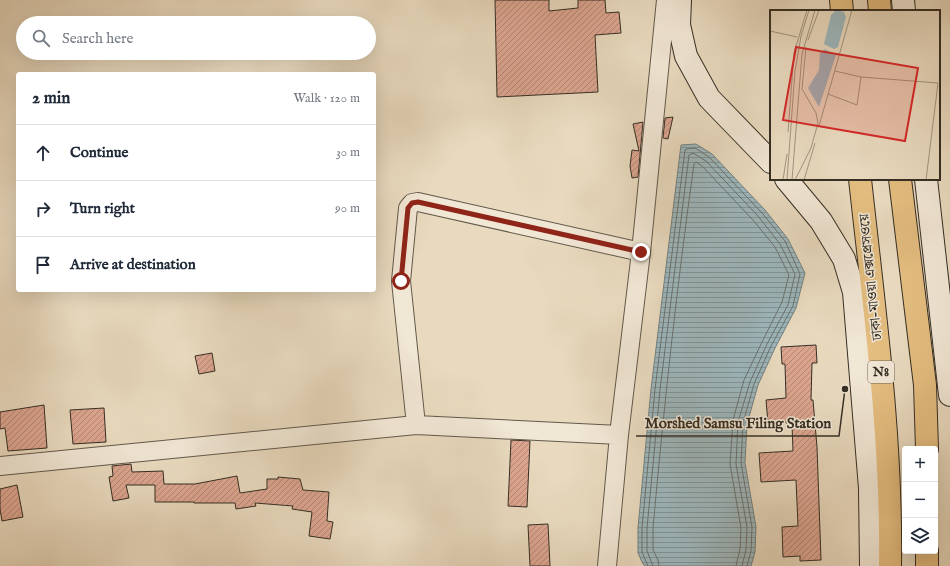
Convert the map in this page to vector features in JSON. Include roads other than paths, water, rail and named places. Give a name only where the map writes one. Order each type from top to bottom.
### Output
[{"type":"highway","points":[[841,0],[842,10]]},
{"type":"highway","points":[[879,0],[880,10]]},
{"type":"highway","name":"ঢাকা-মাওয়া এক্সপ্রেসওয়ে","points":[[860,180],[883,390],[890,518],[890,566]]},
{"type":"highway","points":[[900,180],[925,384],[927,446]]},
{"type":"highway","points":[[927,554],[927,566]]},
{"type":"street","points":[[607,566],[619,435],[641,252],[666,0]]},
{"type":"street","points":[[680,0],[679,25],[686,56],[701,84],[709,98],[770,161]]},
{"type":"street","points":[[903,0],[904,10]]},
{"type":"street","points":[[787,180],[821,221],[844,259],[854,292],[870,488],[871,566]]},
{"type":"street","points":[[926,180],[950,395]]},
{"type":"street","points":[[416,425],[401,281],[408,208],[412,203],[418,202],[641,252]]},
{"type":"street","points":[[0,466],[416,425],[619,435]]},
{"type":"water","points":[[696,144],[712,154],[765,210],[788,239],[805,273],[796,308],[758,385],[747,424],[745,463],[756,527],[755,552],[751,566],[645,566],[638,553],[638,528],[651,389],[681,145]]},
{"type":"place","name":"Morshed Samsu Filing Station","points":[[845,389]]}]
